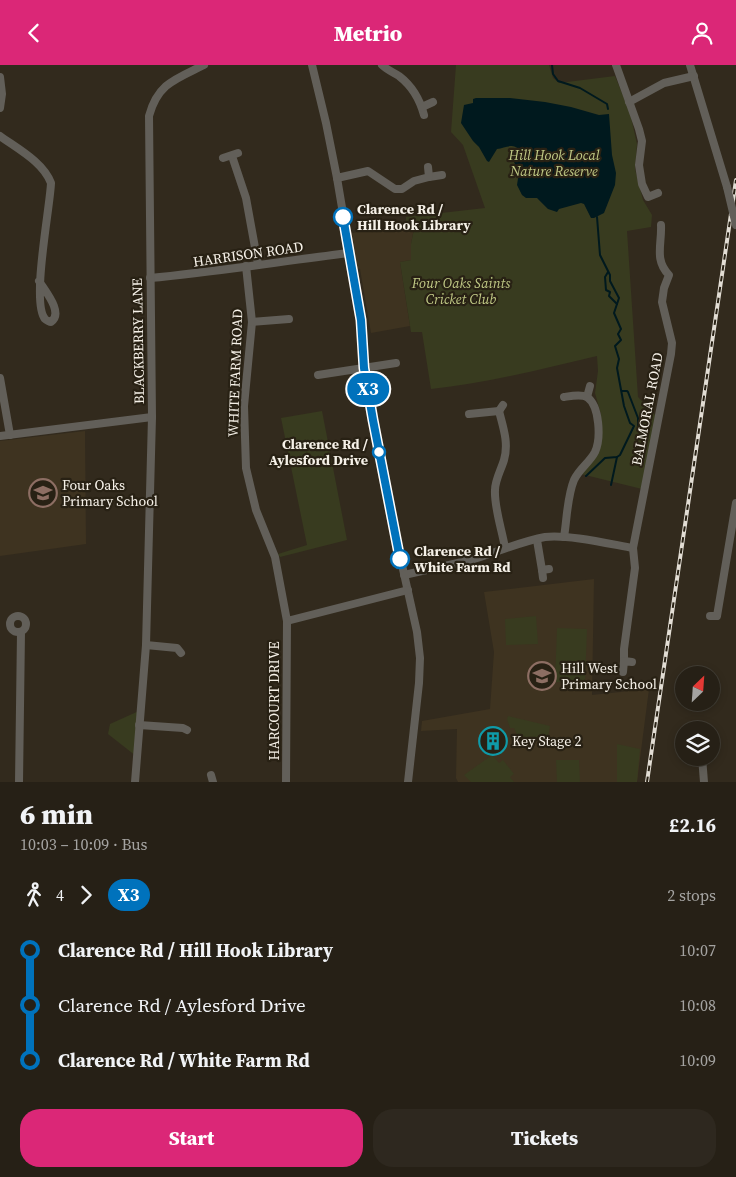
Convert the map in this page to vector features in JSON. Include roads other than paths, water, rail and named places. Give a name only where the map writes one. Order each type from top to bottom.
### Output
[{"type":"street","name":"BLACKBERRY LANE","points":[[135,782],[146,645],[152,417],[149,116],[153,102],[167,84],[204,65]]},
{"type":"street","points":[[312,65],[326,123],[361,320],[364,368],[374,428],[404,575],[418,632],[419,683],[408,782]]},
{"type":"street","points":[[382,65],[409,85],[422,107],[424,115]]},
{"type":"street","points":[[616,65],[642,141],[639,165],[642,184],[648,197],[658,193]]},
{"type":"street","points":[[690,65],[727,187],[736,225]]},
{"type":"street","points":[[629,102],[664,83],[694,76]]},
{"type":"street","points":[[0,77],[2,94],[0,108]]},
{"type":"street","points":[[422,107],[432,102]]},
{"type":"street","points":[[0,136],[48,174],[51,183],[39,281],[42,313],[45,319],[51,322],[56,319],[57,314],[39,281]]},
{"type":"street","points":[[223,158],[235,155],[246,198],[258,264]]},
{"type":"street","points":[[428,167],[429,177]]},
{"type":"street","points":[[336,178],[368,171],[395,189],[402,189],[414,181],[442,175]]},
{"type":"street","points":[[661,225],[660,260],[662,267],[669,275],[679,278]]},
{"type":"street","name":"HARRISON ROAD","points":[[150,277],[192,274],[349,253]]},
{"type":"street","name":"WHITE FARM ROAD","points":[[246,266],[252,322],[244,406],[246,469],[256,510],[275,557],[287,621]]},
{"type":"street","name":"BALMORAL ROAD","points":[[622,672],[628,662],[624,649],[635,568],[633,548],[672,348],[671,336],[662,302],[664,288],[669,275]]},
{"type":"street","points":[[252,322],[289,319]]},
{"type":"street","points":[[318,375],[396,363]]},
{"type":"street","points":[[0,378],[10,435]]},
{"type":"street","points":[[587,397],[590,386]]},
{"type":"street","points":[[564,397],[582,395],[587,397],[596,411],[599,430],[595,452],[575,478],[572,487],[564,537]]},
{"type":"street","points":[[469,414],[501,408],[506,448],[495,488],[495,495],[505,547]]},
{"type":"street","points":[[0,436],[152,417]]},
{"type":"street","points":[[717,617],[732,549],[736,503]]},
{"type":"street","points":[[404,575],[466,557],[488,555],[505,547],[544,537],[564,537],[633,548]]},
{"type":"street","points":[[537,540],[546,569],[543,578]]},
{"type":"street","points":[[287,621],[408,590]]},
{"type":"street","points":[[10,623],[14,617],[22,617],[26,628],[21,632]]},
{"type":"street","name":"HARCOURT DRIVE","points":[[286,782],[287,621]]},
{"type":"street","points":[[0,624],[10,623]]},
{"type":"street","points":[[10,623],[13,630],[21,632]]},
{"type":"street","points":[[19,782],[21,632]]},
{"type":"street","points":[[146,645],[177,648],[181,653]]},
{"type":"street","points":[[139,725],[183,727],[188,730]]},
{"type":"street","points":[[703,766],[704,782]]},
{"type":"water","points":[[510,98],[545,102],[599,115],[609,114],[612,155],[616,173],[615,185],[604,213],[591,218],[584,204],[581,203],[559,209],[557,212],[548,209],[537,198],[526,198],[522,195],[517,185],[519,172],[514,162],[518,155],[518,149],[511,146],[497,149],[489,162],[461,123],[464,105],[473,103],[473,99]]},
{"type":"waterway","points":[[552,65],[553,74],[558,81],[580,88],[607,104],[608,109]]},
{"type":"waterway","points":[[586,476],[605,458],[620,455],[634,426],[630,423],[624,406],[617,368],[619,359],[615,346],[621,340],[618,334],[621,329],[614,313],[619,298],[600,255],[597,217]]},
{"type":"waterway","points":[[608,272],[605,277],[606,290],[610,292],[609,296],[617,304]]},
{"type":"waterway","points":[[622,391],[628,392],[638,418],[638,425],[644,430]]},
{"type":"waterway","points":[[611,485],[617,457]]},
{"type":"railway","points":[[647,782],[736,180]]},
{"type":"place","name":"Clarence Rd / Hill Hook Library","points":[[343,217]]},
{"type":"place","name":"Clarence Rd / Aylesford Drive","points":[[379,452]]},
{"type":"place","name":"Four Oaks Primary School","points":[[43,493]]},
{"type":"place","name":"Clarence Rd / White Farm Rd","points":[[400,559]]},
{"type":"place","name":"Hill West Primary School","points":[[542,676]]},
{"type":"place","name":"Key Stage 2","points":[[493,741]]},
{"type":"park label","name":"Hill Hook Local Nature Reserve","points":[[554,163]]},
{"type":"park label","name":"Four Oaks Saints Cricket Club","points":[[461,291]]}]
